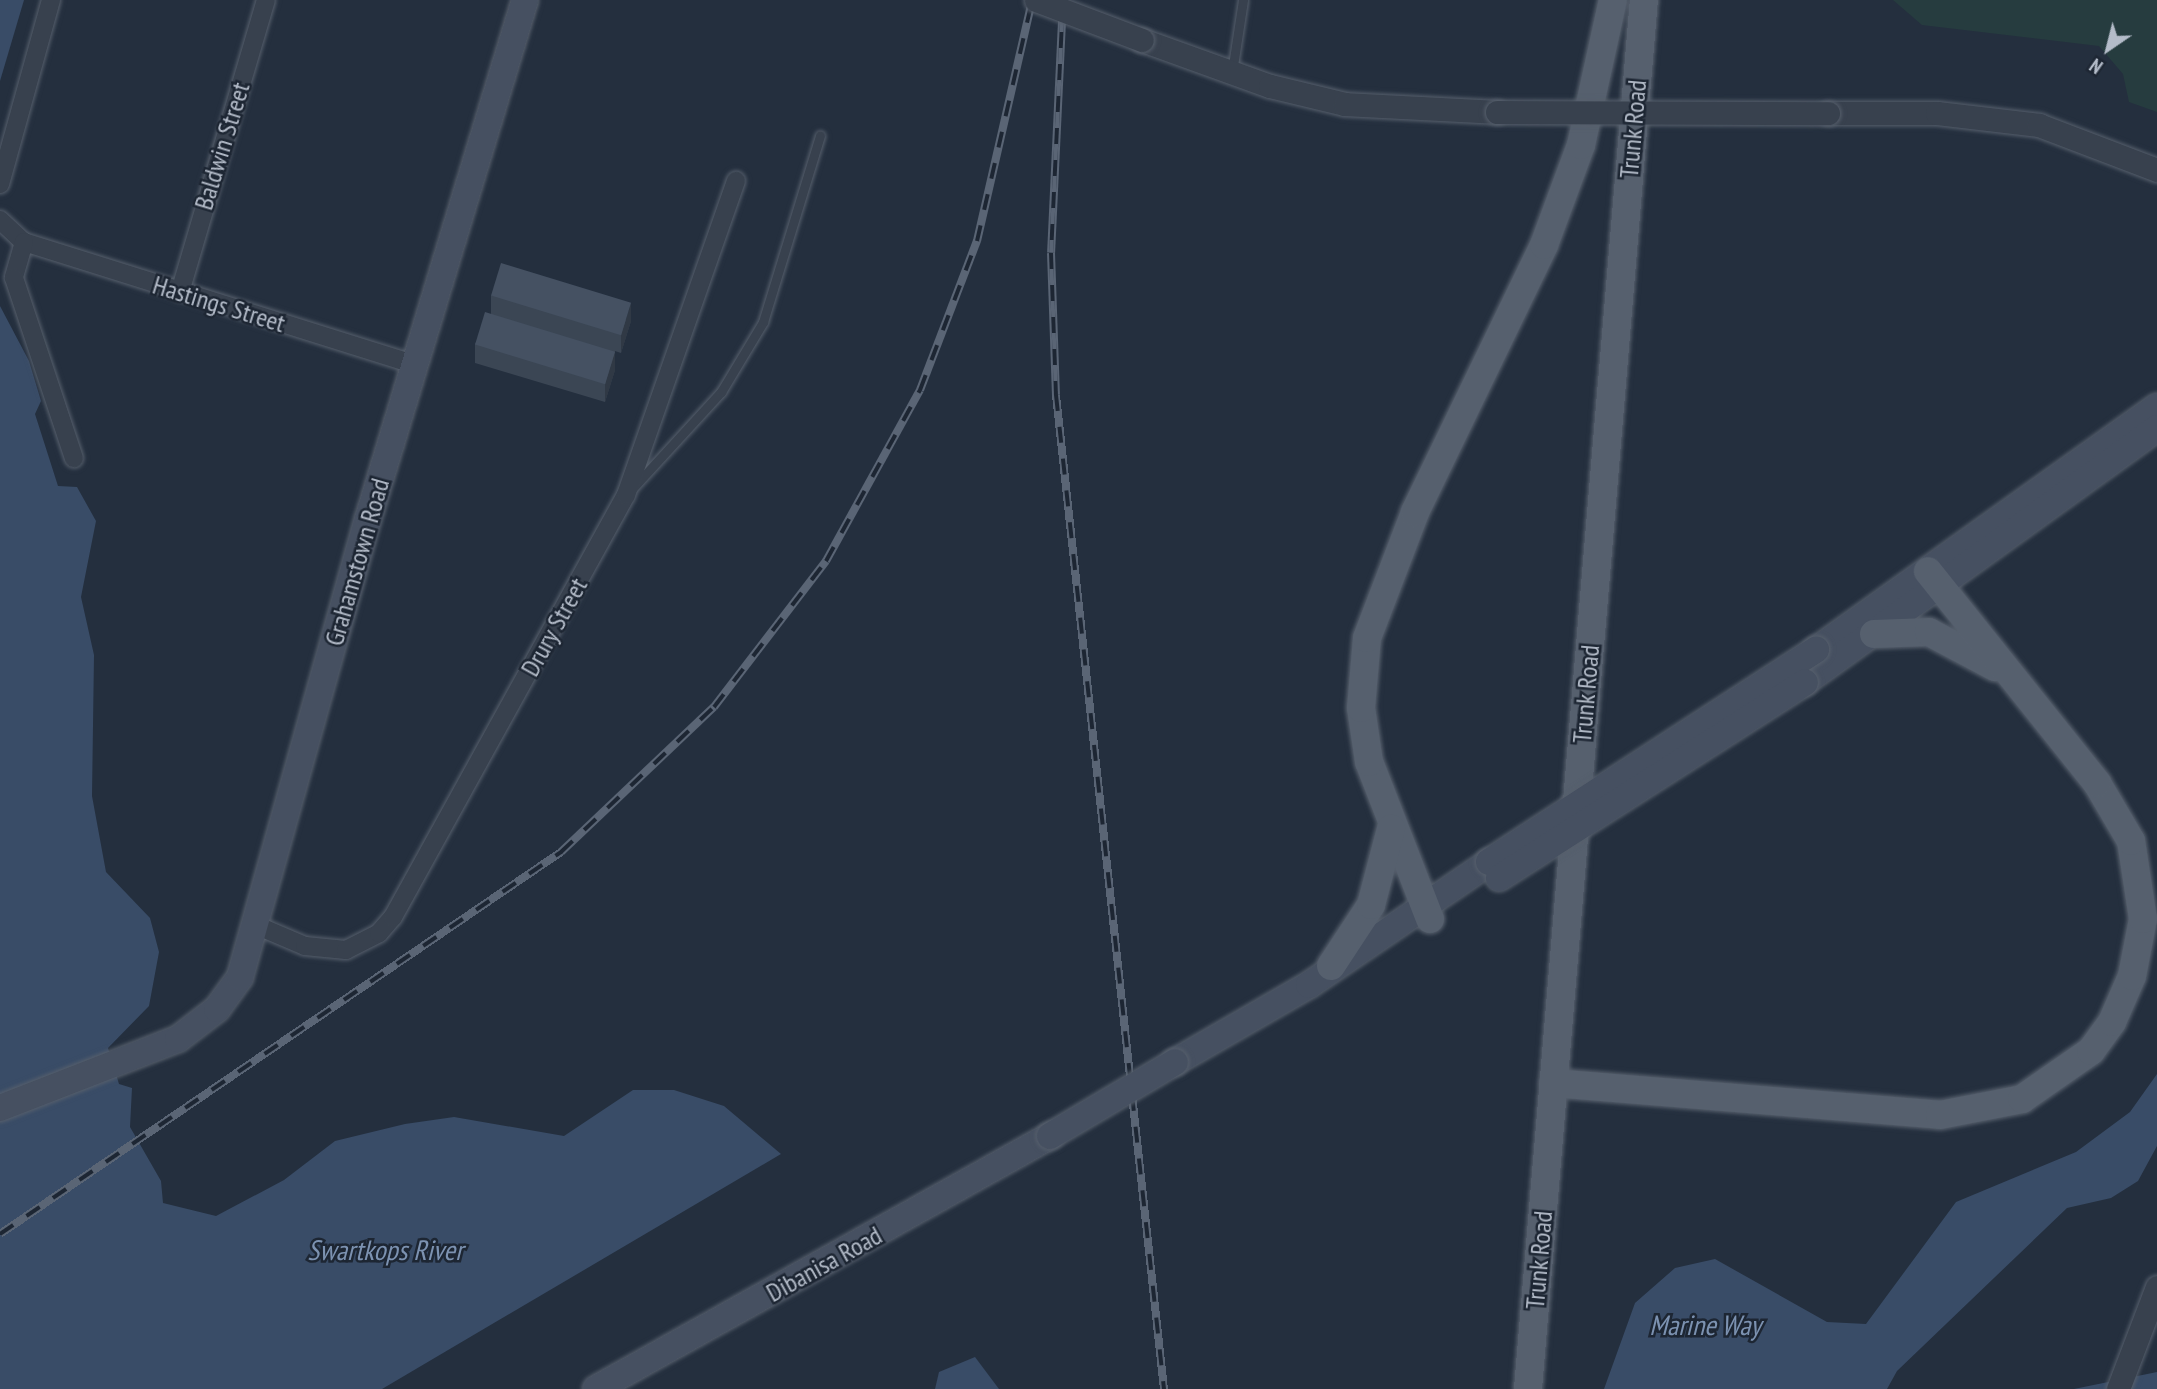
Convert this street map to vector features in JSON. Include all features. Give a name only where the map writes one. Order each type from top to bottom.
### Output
[{"type":"main road","name":"Grahamstown Road","points":[[0,1108],[118,1066],[192,1031],[218,1009],[240,977],[258,926],[414,364],[525,0]]},
{"type":"main road","points":[[1427,912],[1391,829],[1369,762],[1361,708],[1367,638],[1416,512],[1544,245],[1581,145],[1614,0]]},
{"type":"main road","name":"Trunk Road","points":[[1528,1389],[1644,0]]},
{"type":"main road","points":[[1309,985],[1805,682],[1874,634],[1935,579],[2157,407]]},
{"type":"main road","points":[[1494,870],[1816,650],[1935,579],[2157,428]]},
{"type":"main road","points":[[1553,1083],[1940,1115],[2022,1099],[2091,1051],[2132,976],[2143,919],[2142,883],[2131,841],[2097,783],[1935,579]]},
{"type":"main road","points":[[1874,634],[1930,632],[2017,682]]},
{"type":"main road","points":[[1331,966],[1371,905],[1391,829]]},
{"type":"main road","points":[[1309,985],[1331,966],[1427,912]]},
{"type":"main road","name":"Dibanisa Road","points":[[596,1389],[1050,1136],[1309,985]]},
{"type":"street","points":[[0,184],[51,0]]},
{"type":"street","name":"Baldwin Street","points":[[180,292],[266,0]]},
{"type":"street","points":[[1036,0],[1231,74],[1345,104],[1497,112],[1937,113],[2039,125],[2157,170]]},
{"type":"street","name":"Drury Street","points":[[258,926],[328,950],[360,946],[379,933],[626,495],[736,181]]},
{"type":"street","points":[[0,220],[24,242],[14,278],[74,458]]},
{"type":"street","name":"Hastings Street","points":[[24,242],[414,364]]},
{"type":"street","points":[[2118,1389],[2157,1287]]},
{"type":"lane","points":[[1231,74],[1243,0]]},
{"type":"lane","points":[[626,495],[721,393],[763,322],[820,135]]},
{"type":"green space","points":[[1893,0],[2157,0],[2157,112],[2129,102],[2123,74],[2099,46],[1922,25]]},
{"type":"water","points":[[0,0],[24,0],[0,81]]},
{"type":"water","name":"Swartkops River","points":[[0,306],[29,361],[41,401],[35,414],[58,486],[77,487],[96,521],[81,597],[94,655],[92,796],[106,872],[150,918],[159,952],[149,1006],[108,1048],[119,1084],[132,1088],[130,1127],[161,1181],[163,1203],[216,1216],[284,1180],[335,1141],[405,1124],[454,1117],[564,1136],[633,1090],[674,1090],[724,1106],[781,1154],[382,1389],[0,1389]]},
{"type":"water","name":"Marine Way","points":[[2157,1074],[2157,1146],[2138,1181],[2111,1198],[2067,1208],[1897,1371],[1887,1389],[1604,1389],[1635,1303],[1675,1268],[1715,1259],[1827,1322],[1866,1324],[1956,1202],[2076,1152],[2130,1112]]},
{"type":"water","points":[[975,1357],[999,1389],[935,1389],[939,1372]]},
{"type":"water","points":[[2157,1372],[2157,1389],[2074,1389]]},
{"type":"building","points":[[501,263],[631,303],[621,335],[491,296]]},
{"type":"building","points":[[485,312],[615,352],[605,384],[475,345]]},
{"type":"railway","points":[[0,1234],[561,852],[714,707],[826,561],[920,390],[977,241],[1032,0]]},
{"type":"railway","points":[[1063,0],[1051,253],[1056,395],[1164,1389]]}]
